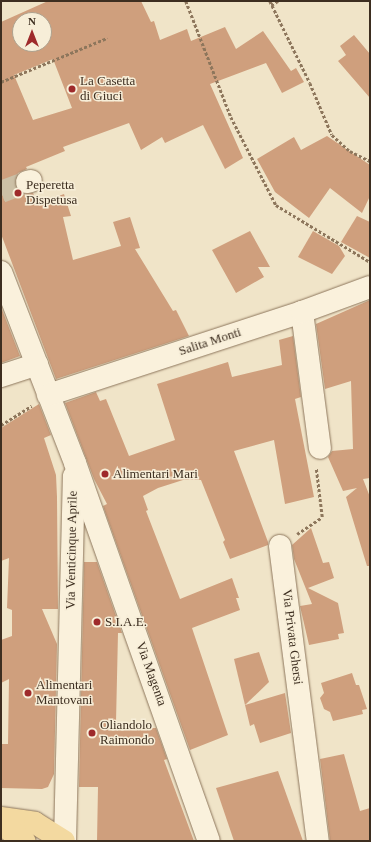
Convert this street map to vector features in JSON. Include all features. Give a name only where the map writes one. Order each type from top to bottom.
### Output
[{"type":"main road","points":[[1,818],[35,823],[64,841]]},
{"type":"main road","points":[[1,824],[24,841]]},
{"type":"street","name":"Via Venticinque Aprile","points":[[1,272],[75,462],[64,841]]},
{"type":"street","name":"Salita Monti","points":[[48,395],[302,312],[370,287]]},
{"type":"street","points":[[302,312],[318,455]]},
{"type":"street","points":[[1,376],[37,364]]},
{"type":"street","name":"Via Magenta","points":[[75,462],[209,841]]},
{"type":"street","name":"Via Privata Ghersi","points":[[280,546],[318,841]]},
{"type":"path","points":[[186,1],[232,117],[276,205],[370,262]]},
{"type":"path","points":[[270,1],[310,83],[332,135],[350,151],[370,161]]},
{"type":"path","points":[[271,5],[278,1]]},
{"type":"path","points":[[1,82],[107,38]]},
{"type":"path","points":[[1,424],[48,395]]},
{"type":"path","points":[[280,546],[322,517],[318,455]]},
{"type":"building","points":[[48,1],[141,1],[151,22],[154,21],[160,40],[187,29],[191,41],[225,27],[236,49],[263,31],[291,71],[296,68],[304,82],[282,93],[266,63],[210,84],[243,158],[225,169],[203,125],[165,143],[162,137],[141,150],[129,123],[63,147],[65,151],[26,167],[27,169],[18,173],[15,179],[18,190],[24,194],[33,193],[37,204],[64,194],[71,216],[63,217],[73,260],[121,246],[113,222],[130,217],[140,248],[135,249],[173,311],[176,310],[189,336],[56,379],[1,234],[1,22],[12,17],[12,52],[52,52],[52,12],[23,12]],"holes":[[[53,59],[72,108],[33,120],[14,75]]]},
{"type":"building","points":[[354,35],[370,54],[370,98],[338,61],[346,55],[340,46]]},
{"type":"building","points":[[327,136],[370,165],[370,196],[362,213],[330,188],[309,218],[275,192],[257,159],[294,137],[301,150]]},
{"type":"building","points":[[357,216],[370,222],[370,258],[341,242]]},
{"type":"building","points":[[250,231],[270,267],[258,267],[264,277],[236,293],[212,250]]},
{"type":"building","points":[[313,231],[339,246],[345,256],[332,274],[298,257]]},
{"type":"building","points":[[370,300],[370,478],[363,479],[370,497],[370,566],[367,566],[346,497],[357,488],[343,491],[328,457],[332,451],[353,449],[351,381],[325,389],[316,324]]},
{"type":"building","points":[[1,307],[20,356],[1,363]]},
{"type":"building","points":[[293,336],[301,397],[295,399],[314,497],[285,504],[274,440],[234,451],[268,545],[230,559],[223,542],[225,540],[201,480],[183,480],[158,488],[143,496],[148,510],[146,511],[180,599],[232,578],[239,598],[236,598],[240,610],[192,628],[228,735],[190,750],[103,506],[107,504],[94,479],[65,403],[96,392],[100,401],[106,399],[129,456],[175,440],[157,384],[228,362],[232,377],[282,365],[279,340]]},
{"type":"building","points":[[39,404],[51,435],[44,438],[56,475],[57,497],[58,609],[42,609],[57,644],[54,774],[48,787],[42,789],[1,788],[1,744],[8,744],[9,679],[1,683],[1,640],[12,636],[12,610],[7,608],[9,558],[1,561],[1,428]]},
{"type":"building","points":[[311,528],[323,563],[329,562],[334,578],[308,588],[338,603],[344,633],[338,634],[339,639],[309,645],[300,606],[312,604],[294,559],[292,545]]},
{"type":"building","points":[[84,562],[97,562],[122,633],[118,633],[116,722],[122,723],[122,728],[156,728],[167,759],[164,760],[194,841],[97,841],[98,787],[79,787]]},
{"type":"building","points":[[259,652],[269,682],[245,705],[234,659]]},
{"type":"building","points":[[352,673],[356,685],[359,685],[367,709],[362,710],[363,714],[333,721],[330,712],[324,709],[320,698],[324,693],[321,683]]},
{"type":"building","points":[[285,693],[291,733],[260,743],[254,724],[250,726],[245,705]]},
{"type":"building","points":[[344,754],[360,811],[370,808],[370,841],[330,841],[320,759]]},
{"type":"building","points":[[278,771],[303,841],[234,841],[216,788]]},
{"type":"tunnel","points":[[1,192],[27,182]]},
{"type":"place","name":"La Casetta di Giuci","points":[[72,89]]},
{"type":"place","name":"Peperetta Dispetusa","points":[[18,193]]},
{"type":"place","name":"Alimentari Mari","points":[[105,474]]},
{"type":"place","name":"S.I.A.E.","points":[[97,622]]},
{"type":"place","name":"Alimentari Mantovani","points":[[28,693]]},
{"type":"place","name":"Oliandolo Raimondo","points":[[92,733]]}]
